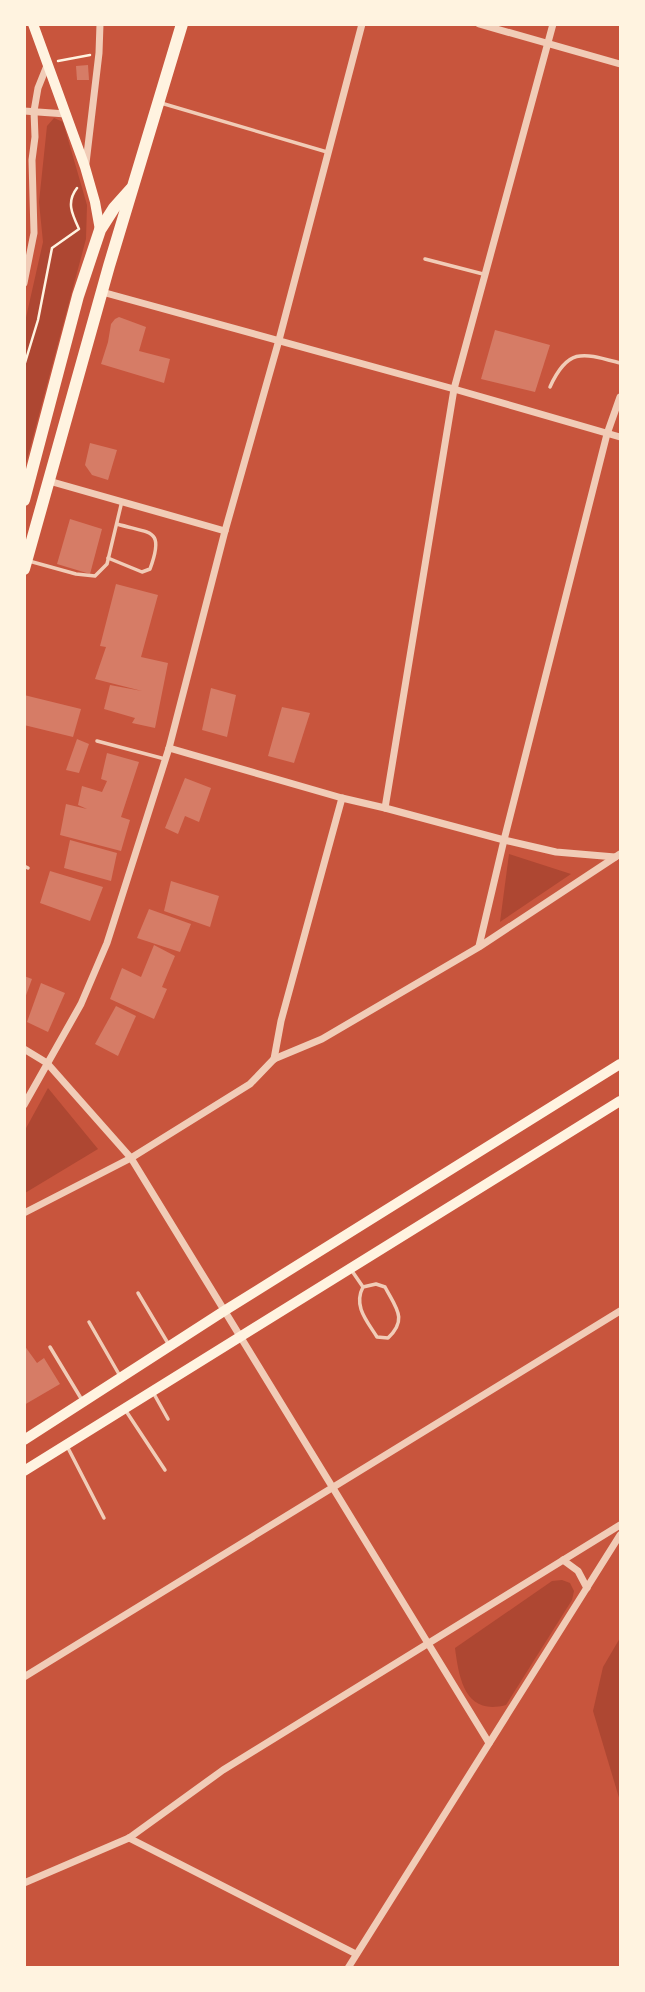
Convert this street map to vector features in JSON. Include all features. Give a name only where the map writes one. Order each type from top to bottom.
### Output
[{"type":"main road","points":[[33,24],[85,167],[109,266]]},
{"type":"main road","points":[[26,565],[109,266],[182,24]]},
{"type":"main road","points":[[24,500],[78,296],[100,230],[134,185]]},
{"type":"main road","points":[[24,1440],[224,1311],[621,1064]]},
{"type":"main road","points":[[24,1471],[621,1101]]},
{"type":"street","points":[[85,167],[100,24]]},
{"type":"street","points":[[24,1105],[82,1004],[107,943],[169,748],[362,24]]},
{"type":"street","points":[[479,24],[621,64]]},
{"type":"street","points":[[385,808],[454,389],[553,24]]},
{"type":"street","points":[[24,283],[34,233],[34,111],[38,88],[48,63]]},
{"type":"street","points":[[24,111],[66,114]]},
{"type":"street","points":[[102,292],[621,437]]},
{"type":"street","points":[[479,947],[607,434],[620,400]]},
{"type":"street","points":[[49,481],[225,531]]},
{"type":"street","points":[[169,748],[342,798],[504,840],[556,852],[618,855]]},
{"type":"street","points":[[274,1059],[281,1021],[342,798]]},
{"type":"street","points":[[24,1213],[131,1158],[250,1084],[274,1059],[322,1039],[479,947],[618,855]]},
{"type":"street","points":[[24,1049],[47,1063],[131,1158],[489,1743]]},
{"type":"street","points":[[24,1677],[621,1311]]},
{"type":"street","points":[[24,1883],[129,1838],[223,1770],[621,1525]]},
{"type":"street","points":[[348,1968],[621,1535]]},
{"type":"street","points":[[563,1560],[578,1571],[587,1588]]},
{"type":"street","points":[[129,1838],[356,1954]]},
{"type":"lane","points":[[159,103],[327,152]]},
{"type":"lane","points":[[425,259],[485,274]]},
{"type":"lane","points":[[550,387],[557,371],[570,358],[579,354],[621,363]]},
{"type":"lane","points":[[26,565],[95,576],[103,570],[108,558],[122,502]]},
{"type":"lane","points":[[108,558],[142,572],[150,569],[156,552],[157,541],[153,535],[117,524]]},
{"type":"lane","points":[[97,741],[165,759]]},
{"type":"lane","points":[[351,1269],[363,1287]]},
{"type":"lane","points":[[376,1284],[385,1287],[396,1308],[400,1322],[388,1338],[377,1337],[361,1310],[358,1296],[363,1287],[376,1284]]},
{"type":"lane","points":[[138,1293],[170,1346]]},
{"type":"lane","points":[[89,1322],[121,1378]]},
{"type":"lane","points":[[50,1347],[83,1402]]},
{"type":"lane","points":[[153,1392],[168,1419]]},
{"type":"lane","points":[[125,1409],[165,1470]]},
{"type":"lane","points":[[67,1445],[104,1518]]},
{"type":"path","points":[[48,63],[99,53]]},
{"type":"path","points":[[24,366],[38,320],[52,248],[79,229],[69,209],[74,191],[89,182]]},
{"type":"shaded area","points":[[54,118],[63,122],[87,205],[86,239],[25,467],[25,322],[43,242],[39,202],[47,126]]},
{"type":"shaded area","points":[[509,854],[571,874],[500,922]]},
{"type":"shaded area","points":[[48,1088],[98,1149],[25,1193],[25,1130]]},
{"type":"shaded area","points":[[552,1581],[570,1583],[574,1591],[572,1600],[506,1705],[492,1707],[473,1700],[462,1683],[455,1648]]},
{"type":"shaded area","points":[[620,1638],[620,1801],[593,1711],[603,1667]]},
{"type":"building","points":[[88,65],[89,80],[77,80],[76,66]]},
{"type":"building","points":[[119,317],[146,327],[139,351],[170,359],[164,383],[101,364],[111,324]]},
{"type":"building","points":[[495,330],[550,345],[535,392],[481,379]]},
{"type":"building","points":[[90,443],[117,450],[108,480],[92,475],[85,465]]},
{"type":"building","points":[[70,519],[102,529],[90,574],[57,564]]},
{"type":"building","points":[[116,584],[158,595],[141,657],[168,663],[155,728],[132,723],[135,718],[104,709],[110,685],[142,691],[95,679],[106,647],[100,646]]},
{"type":"building","points":[[211,688],[236,695],[227,737],[202,730]]},
{"type":"building","points":[[24,695],[81,709],[73,737],[24,725]]},
{"type":"building","points":[[282,707],[310,713],[294,763],[268,756]]},
{"type":"building","points":[[77,739],[89,744],[79,773],[66,770]]},
{"type":"building","points":[[107,753],[139,762],[121,817],[130,820],[121,851],[60,835],[66,804],[87,809],[78,805],[82,786],[102,792],[107,781],[101,779]]},
{"type":"building","points":[[185,778],[211,788],[199,822],[185,816],[178,834],[165,828]]},
{"type":"building","points":[[70,840],[117,853],[111,881],[64,868]]},
{"type":"building","points":[[50,871],[103,887],[90,921],[40,903]]},
{"type":"building","points":[[171,881],[219,896],[210,927],[164,911]]},
{"type":"building","points":[[149,909],[191,924],[180,952],[137,938]]},
{"type":"building","points":[[154,945],[175,956],[162,987],[167,989],[154,1019],[110,999],[122,968],[141,977]]},
{"type":"building","points":[[24,976],[32,979],[25,998],[24,998]]},
{"type":"building","points":[[41,983],[65,993],[48,1032],[27,1022]]},
{"type":"building","points":[[116,1006],[136,1016],[118,1056],[95,1044]]},
{"type":"building","points":[[24,1345],[37,1363],[44,1358],[60,1384],[24,1405]]}]
